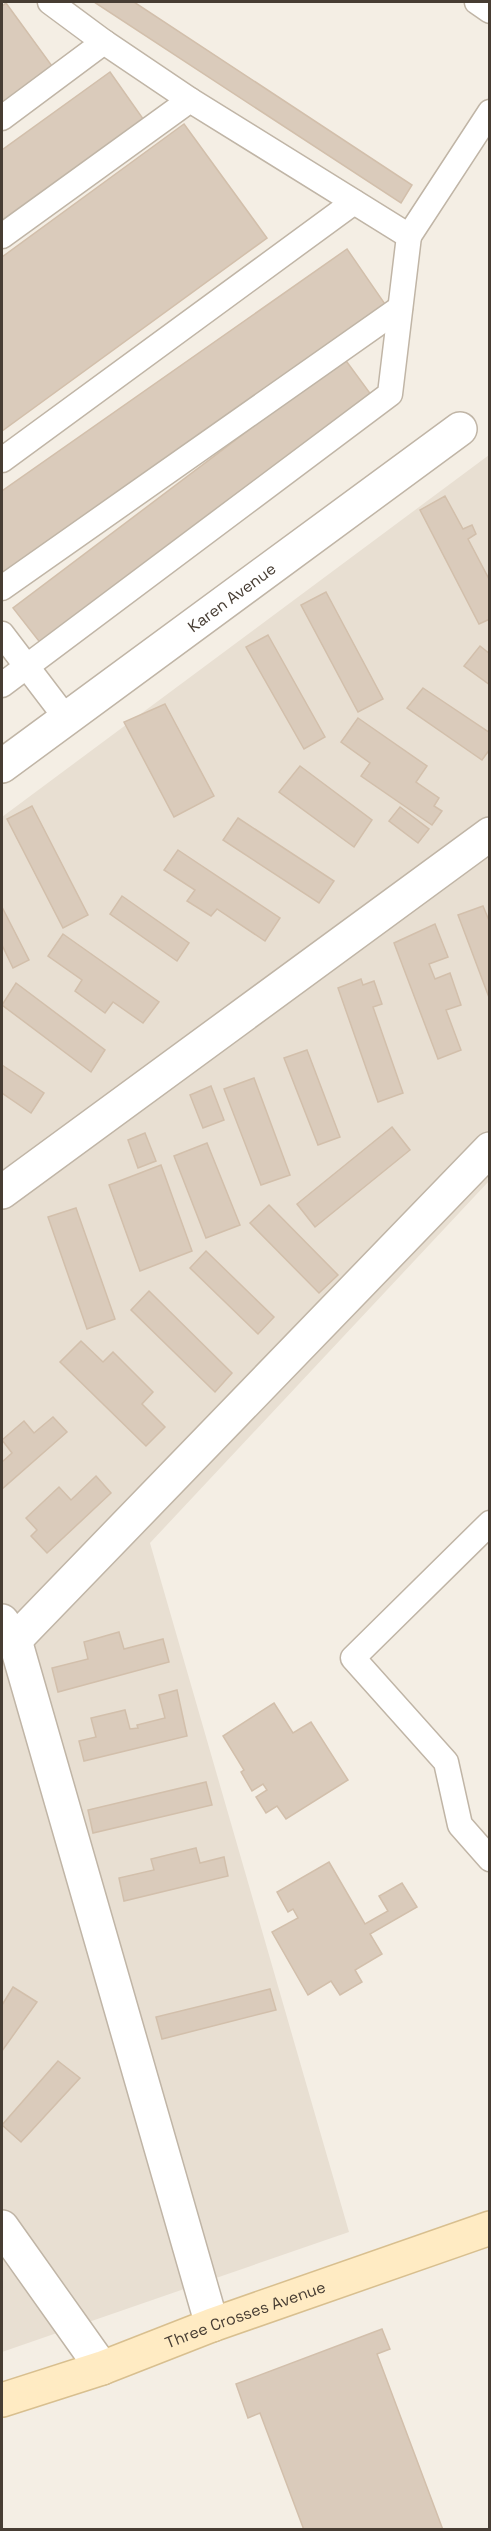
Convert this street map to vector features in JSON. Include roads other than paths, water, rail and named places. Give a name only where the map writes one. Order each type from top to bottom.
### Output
[{"type":"street","name":"Karen Avenue","points":[[2,766],[460,429]]},
{"type":"street","points":[[2,1192],[489,834]]},
{"type":"street","points":[[212,2325],[8,1630],[489,1149]]},
{"type":"street","points":[[2,2227],[102,2368]]},
{"type":"street","name":"Three Crosses Avenue","points":[[2,2400],[102,2368],[212,2325],[489,2228]]},
{"type":"lane","points":[[50,2],[104,42],[190,100],[409,236]]},
{"type":"lane","points":[[477,2],[489,11]]},
{"type":"lane","points":[[2,117],[104,42]]},
{"type":"lane","points":[[2,236],[190,100]]},
{"type":"lane","points":[[2,685],[390,394],[409,236],[489,111]]},
{"type":"lane","points":[[2,460],[354,202]]},
{"type":"lane","points":[[2,588],[400,308]]},
{"type":"lane","points":[[2,634],[66,718]]},
{"type":"lane","points":[[489,1523],[353,1658],[446,1762],[460,1826],[489,1859]]}]
